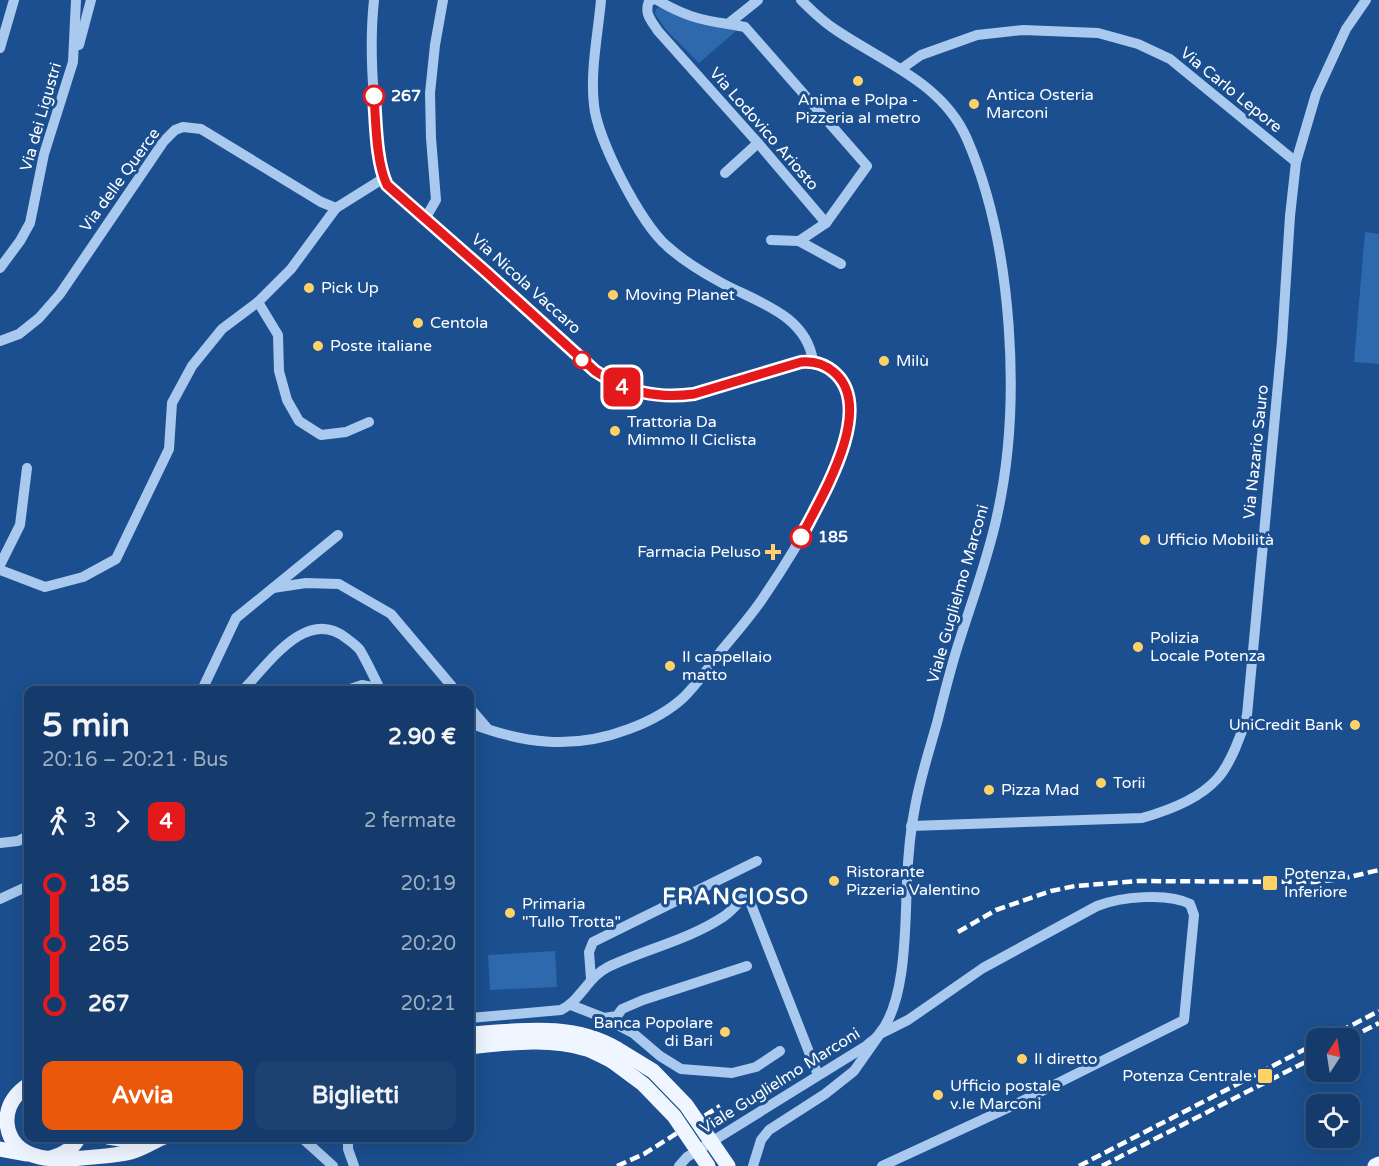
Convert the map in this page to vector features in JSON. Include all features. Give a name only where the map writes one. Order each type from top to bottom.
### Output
[{"type":"main road","points":[[474,1034],[543,1030],[568,1031],[596,1038],[674,1116],[708,1166]]},
{"type":"main road","points":[[474,1047],[560,1043],[615,1055],[653,1071],[686,1105],[728,1166]]},
{"type":"main road","points":[[0,1108],[24,1089]]},
{"type":"main road","points":[[24,1089],[9,1106],[7,1126],[15,1144],[32,1156]]},
{"type":"main road","points":[[51,1158],[61,1155],[75,1142]]},
{"type":"main road","points":[[0,1149],[64,1160],[118,1155],[153,1142]]},
{"type":"street","points":[[0,48],[14,0]]},
{"type":"street","name":"Via dei Ligustri","points":[[0,267],[20,241],[30,223],[44,154],[72,62],[76,0]]},
{"type":"street","points":[[72,62],[92,0]]},
{"type":"street","points":[[0,570],[45,587],[83,577],[116,559],[169,449],[172,403],[192,366],[222,329],[258,302],[291,269],[336,208],[384,178],[372,79],[374,0]]},
{"type":"street","points":[[425,219],[436,200],[430,93],[443,0]]},
{"type":"street","points":[[474,724],[519,738],[568,743],[596,739],[630,729],[683,698],[763,598],[801,537],[837,466],[848,427],[850,410],[845,387],[839,377],[829,368],[813,361],[807,341],[801,331],[789,319],[770,306],[721,282],[665,245],[634,204],[616,170],[594,107],[593,82],[601,0]]},
{"type":"street","name":"Via Lodovico Ariosto","points":[[652,0],[646,8],[647,15],[658,31],[826,223]]},
{"type":"street","points":[[657,0],[681,14],[745,27],[867,166],[826,223],[799,241]]},
{"type":"street","points":[[728,24],[758,0]]},
{"type":"street","name":"Viale Guglielmo Marconi","points":[[672,1166],[683,1162],[866,1046],[880,1034],[888,1019],[904,957],[911,826],[956,654],[997,516],[1007,461],[1011,360],[1003,280],[986,191],[968,141],[949,108],[932,92],[901,69],[834,30],[801,0]]},
{"type":"street","name":"Via Nazario Sauro","points":[[911,826],[1142,818],[1167,812],[1195,796],[1217,779],[1235,749],[1243,731],[1246,715],[1282,341],[1296,162],[1316,94],[1346,29],[1366,0]]},
{"type":"street","name":"Via Carlo Lepore","points":[[901,69],[921,55],[977,34],[1023,30],[1098,33],[1137,44],[1170,59],[1296,162]]},
{"type":"street","name":"Via delle Querce","points":[[0,341],[19,334],[60,294],[152,156],[175,130],[183,127],[201,129],[321,202],[336,208]]},
{"type":"street","points":[[725,173],[758,143]]},
{"type":"street","name":"Via Nicola Vaccaro","points":[[384,178],[394,193],[595,371],[623,387],[655,395],[694,394],[792,364],[813,361]]},
{"type":"street","points":[[771,240],[799,241],[841,264]]},
{"type":"street","points":[[258,302],[278,335],[279,371],[287,400],[299,421],[321,435],[346,432],[369,422]]},
{"type":"street","points":[[0,565],[20,525],[27,468]]},
{"type":"street","points":[[204,686],[236,618],[338,535]]},
{"type":"street","points":[[273,588],[306,583],[339,584],[391,614],[451,686]]},
{"type":"street","points":[[246,686],[267,662],[302,632],[319,628],[336,630],[358,648],[380,686]]},
{"type":"street","points":[[474,713],[489,730]]},
{"type":"street","points":[[0,843],[24,838]]},
{"type":"street","points":[[591,979],[589,951],[593,942],[757,861]]},
{"type":"street","points":[[0,899],[24,888]]},
{"type":"street","points":[[474,1018],[561,1010],[571,1005],[591,979],[607,968],[680,939],[724,916],[747,894],[818,1075]]},
{"type":"street","points":[[753,1166],[761,1140],[769,1130],[825,1094],[854,1071],[880,1034],[908,1020],[983,968],[1111,900],[1139,897],[1176,899],[1190,904],[1194,915],[1184,1020],[1011,1106],[882,1166]]},
{"type":"street","points":[[604,1018],[617,1016],[622,1009],[643,1000],[747,966]]},
{"type":"street","points":[[571,1005],[633,1033],[660,1056],[681,1069],[732,1072],[756,1066],[780,1051]]},
{"type":"street","points":[[307,1142],[333,1166]]},
{"type":"street","points":[[348,1142],[354,1166]]},
{"type":"shaded area","points":[[659,7],[736,31],[699,63],[667,31],[655,14]]},
{"type":"shaded area","points":[[1365,232],[1379,234],[1379,364],[1354,362]]},
{"type":"shaded area","points":[[555,951],[557,987],[490,990],[488,955]]},
{"type":"railway","points":[[958,932],[996,910],[1051,891],[1075,886],[1138,881],[1315,882],[1341,879],[1379,870]]},
{"type":"railway","points":[[1346,1028],[1379,1011]]},
{"type":"railway","points":[[1360,1033],[1379,1023]]},
{"type":"railway","points":[[1079,1166],[1306,1049]]},
{"type":"railway","points":[[1102,1166],[1306,1062]]},
{"type":"railway","points":[[617,1166],[644,1154],[720,1106]]},
{"type":"bus line","name":"4","points":[[374,96],[382,165],[387,185],[609,381],[638,393],[681,396],[801,362],[813,361],[829,368],[839,377],[848,397],[850,410],[848,427],[837,466],[801,537]]},
{"type":"place","name":"Anima e Polpa - Pizzeria al metro","points":[[858,81]]},
{"type":"place","name":"267","points":[[374,96]]},
{"type":"place","name":"Antica Osteria Marconi","points":[[974,104]]},
{"type":"place","name":"Pick Up","points":[[309,288]]},
{"type":"place","name":"Moving Planet","points":[[613,295]]},
{"type":"place","name":"Centola","points":[[418,323]]},
{"type":"place","name":"Poste italiane","points":[[318,346]]},
{"type":"place","name":"Milù","points":[[884,361]]},
{"type":"place","name":"Trattoria Da Mimmo Il Ciclista","points":[[615,431]]},
{"type":"place","name":"185","points":[[801,537]]},
{"type":"place","name":"Ufficio Mobilità","points":[[1145,540]]},
{"type":"place","name":"Farmacia Peluso","points":[[773,552]]},
{"type":"place","name":"Polizia Locale Potenza","points":[[1138,647]]},
{"type":"place","name":"Il cappellaio matto","points":[[670,666]]},
{"type":"place","name":"UniCredit Bank","points":[[1355,725]]},
{"type":"place","name":"Torii","points":[[1101,783]]},
{"type":"place","name":"Pizza Mad","points":[[989,790]]},
{"type":"place","name":"Ristorante Pizzeria Valentino","points":[[834,881]]},
{"type":"place","name":"Potenza Inferiore","points":[[1270,883]]},
{"type":"place","name":"Primaria \"Tullo Trotta\"","points":[[510,913]]},
{"type":"place","name":"Banca Popolare di Bari","points":[[725,1032]]},
{"type":"place","name":"Il diretto","points":[[1022,1059]]},
{"type":"place","name":"Potenza Centrale","points":[[1265,1076]]},
{"type":"place","name":"Ufficio postale v.le Marconi","points":[[938,1095]]},
{"type":"district","name":"FRANCIOSO","points":[[736,897]]}]
